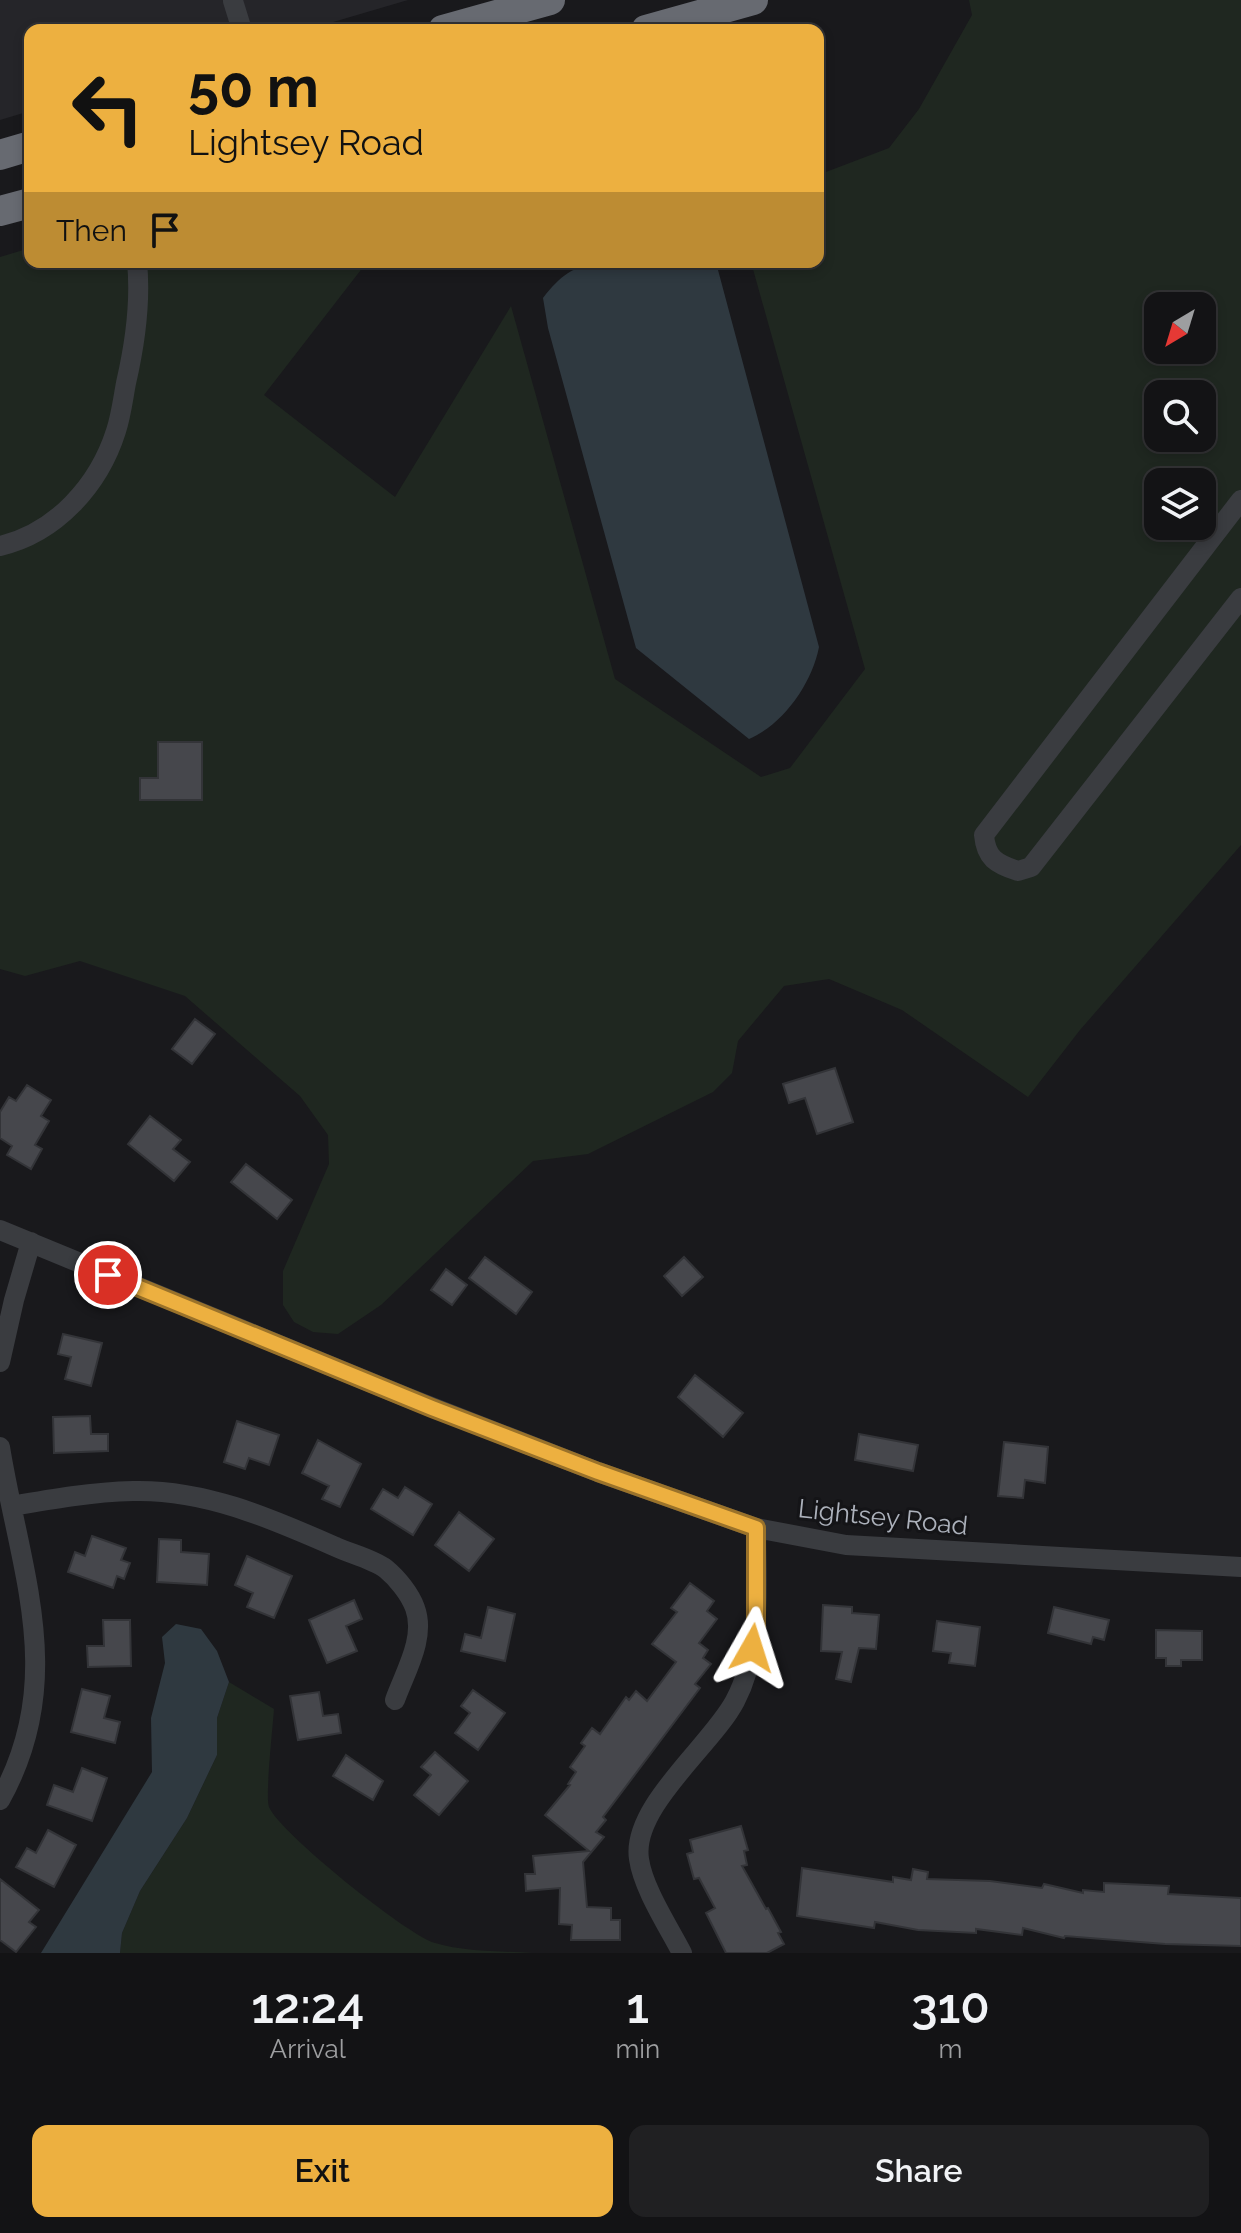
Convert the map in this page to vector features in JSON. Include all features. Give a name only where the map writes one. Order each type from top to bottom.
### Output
[{"type":"highway","points":[[464,24],[550,0]]},
{"type":"highway","points":[[667,24],[753,0]]},
{"type":"highway","points":[[0,155],[24,148]]},
{"type":"highway","points":[[0,211],[24,205]]},
{"type":"street","points":[[233,1],[240,24]]},
{"type":"street","points":[[0,546],[16,542],[57,521],[91,483],[116,433],[135,343],[140,268]]},
{"type":"street","points":[[1241,500],[984,835],[985,850],[993,859],[1018,871],[1031,867],[1241,598]]},
{"type":"street","name":"Lightsey Road","points":[[0,1230],[420,1403],[598,1472],[756,1528],[846,1545],[1241,1567]]},
{"type":"street","points":[[0,1362],[31,1242]]},
{"type":"street","points":[[0,1447],[34,1621],[36,1672],[34,1697],[22,1747],[0,1800]]},
{"type":"street","points":[[12,1506],[61,1497],[134,1491],[199,1497],[246,1510],[385,1568],[415,1606],[418,1622],[418,1638],[395,1700]]},
{"type":"street","points":[[682,1953],[638,1858],[641,1833],[652,1809],[735,1702],[748,1670],[756,1627],[756,1528]]},
{"type":"shaded area","points":[[0,0],[408,0],[326,24],[24,24],[24,113],[0,120]]},
{"type":"shaded area","points":[[969,0],[1241,0],[1241,845],[1080,1030],[1028,1097],[902,1010],[829,979],[784,986],[738,1041],[732,1073],[713,1092],[588,1154],[533,1161],[381,1305],[338,1334],[313,1332],[294,1322],[283,1305],[283,1271],[329,1164],[328,1135],[300,1096],[185,996],[80,961],[25,976],[0,969],[0,257],[24,250],[24,268],[362,268],[264,395],[395,497],[511,306],[615,679],[761,777],[790,768],[865,669],[753,268],[824,268],[824,173],[889,148],[919,109],[972,15]]},
{"type":"shaded area","points":[[578,268],[718,270],[819,647],[803,688],[785,713],[749,739],[636,648],[548,328],[543,298],[568,273]]},
{"type":"shaded area","points":[[176,1624],[201,1629],[217,1651],[229,1682],[217,1718],[217,1755],[187,1818],[140,1891],[122,1933],[120,1953],[41,1953],[152,1772],[151,1718],[165,1663],[162,1637]]},
{"type":"shaded area","points":[[229,1682],[274,1709],[268,1801],[278,1820],[295,1838],[373,1903],[420,1936],[435,1943],[471,1950],[533,1953],[120,1953],[122,1933],[140,1891],[187,1818],[217,1755],[217,1718]]},
{"type":"building","points":[[158,742],[202,742],[202,800],[140,800],[140,778],[158,778]]},
{"type":"building","points":[[195,1019],[215,1034],[192,1064],[172,1049]]},
{"type":"building","points":[[835,1068],[853,1122],[817,1134],[805,1098],[789,1103],[783,1084]]},
{"type":"building","points":[[27,1085],[51,1100],[41,1116],[49,1121],[35,1145],[42,1149],[31,1169],[7,1155],[12,1146],[0,1138],[0,1112],[9,1097],[16,1101]]},
{"type":"building","points":[[150,1116],[181,1140],[173,1149],[190,1162],[174,1181],[128,1144]]},
{"type":"building","points":[[246,1164],[292,1200],[277,1219],[231,1182]]},
{"type":"building","points":[[485,1257],[532,1292],[516,1314],[469,1278]]},
{"type":"building","points":[[684,1257],[703,1277],[682,1296],[664,1276]]},
{"type":"building","points":[[446,1269],[467,1285],[452,1305],[431,1290]]},
{"type":"building","points":[[63,1334],[102,1343],[91,1386],[65,1379],[71,1357],[58,1354]]},
{"type":"building","points":[[695,1375],[743,1413],[723,1437],[678,1397]]},
{"type":"building","points":[[90,1416],[91,1434],[108,1434],[108,1451],[54,1453],[53,1417]]},
{"type":"building","points":[[237,1421],[279,1435],[269,1465],[249,1458],[245,1469],[224,1462]]},
{"type":"building","points":[[859,1434],[918,1445],[913,1471],[855,1460]]},
{"type":"building","points":[[318,1440],[361,1464],[340,1507],[322,1499],[329,1486],[302,1473]]},
{"type":"building","points":[[1004,1442],[1048,1447],[1045,1483],[1025,1480],[1023,1498],[998,1496]]},
{"type":"building","points":[[405,1487],[432,1504],[413,1535],[371,1509],[383,1489],[398,1498]]},
{"type":"building","points":[[459,1512],[494,1539],[469,1571],[435,1545]]},
{"type":"building","points":[[92,1536],[126,1548],[121,1560],[130,1563],[124,1579],[117,1576],[113,1588],[68,1572],[75,1552],[85,1556]]},
{"type":"building","points":[[159,1539],[181,1540],[181,1552],[209,1554],[207,1585],[157,1582]]},
{"type":"building","points":[[247,1556],[292,1576],[274,1618],[247,1607],[253,1593],[235,1585]]},
{"type":"building","points":[[690,1583],[714,1601],[707,1611],[717,1619],[699,1643],[708,1650],[703,1658],[711,1664],[695,1684],[700,1688],[603,1817],[606,1820],[596,1832],[604,1837],[583,1862],[587,1907],[611,1908],[611,1920],[620,1920],[620,1940],[571,1940],[572,1925],[559,1924],[560,1888],[526,1891],[525,1874],[535,1874],[533,1856],[589,1851],[545,1815],[570,1785],[576,1772],[570,1767],[585,1746],[581,1743],[592,1728],[600,1734],[626,1697],[629,1700],[636,1691],[647,1701],[676,1662],[652,1644],[677,1612],[671,1608]]},
{"type":"building","points":[[354,1600],[362,1619],[346,1626],[357,1651],[327,1663],[309,1620]]},
{"type":"building","points":[[823,1605],[852,1607],[852,1613],[879,1615],[876,1649],[859,1648],[851,1682],[836,1679],[842,1652],[821,1651]]},
{"type":"building","points":[[488,1607],[515,1614],[505,1661],[461,1651],[465,1634],[481,1638]]},
{"type":"building","points":[[1054,1607],[1109,1620],[1104,1640],[1093,1637],[1091,1644],[1048,1633]]},
{"type":"building","points":[[103,1620],[130,1620],[131,1666],[88,1667],[87,1646],[104,1646]]},
{"type":"building","points":[[937,1621],[980,1627],[975,1666],[949,1663],[951,1653],[933,1651]]},
{"type":"building","points":[[1156,1630],[1202,1631],[1202,1660],[1181,1660],[1181,1666],[1166,1666],[1166,1658],[1156,1658]]},
{"type":"building","points":[[82,1689],[110,1696],[104,1718],[120,1722],[115,1743],[71,1732]]},
{"type":"building","points":[[473,1690],[505,1713],[478,1750],[455,1733],[470,1713],[461,1706]]},
{"type":"building","points":[[319,1692],[323,1716],[338,1714],[341,1733],[298,1740],[290,1696]]},
{"type":"building","points":[[435,1752],[468,1781],[439,1815],[414,1795],[431,1775],[421,1767]]},
{"type":"building","points":[[346,1755],[383,1781],[373,1800],[333,1776]]},
{"type":"building","points":[[82,1768],[107,1778],[92,1821],[47,1805],[54,1785],[73,1792]]},
{"type":"building","points":[[741,1826],[748,1850],[744,1851],[747,1865],[742,1866],[781,1932],[778,1933],[784,1944],[767,1953],[726,1953],[706,1913],[715,1908],[699,1878],[694,1879],[687,1854],[693,1852],[690,1840]]},
{"type":"building","points":[[48,1830],[76,1845],[54,1887],[16,1867],[27,1848],[36,1853]]},
{"type":"building","points":[[802,1868],[893,1882],[893,1877],[911,1880],[913,1869],[928,1872],[927,1879],[990,1881],[1042,1888],[1044,1884],[1083,1893],[1083,1890],[1104,1892],[1104,1883],[1169,1886],[1168,1894],[1241,1898],[1241,1946],[1064,1938],[1023,1928],[1022,1935],[976,1929],[976,1933],[918,1930],[875,1922],[874,1928],[797,1916]]},
{"type":"building","points":[[0,1879],[39,1910],[29,1922],[36,1927],[16,1952],[0,1940]]},
{"type":"route","points":[[108,1275],[432,1408],[756,1528],[756,1627],[752,1648]]}]
